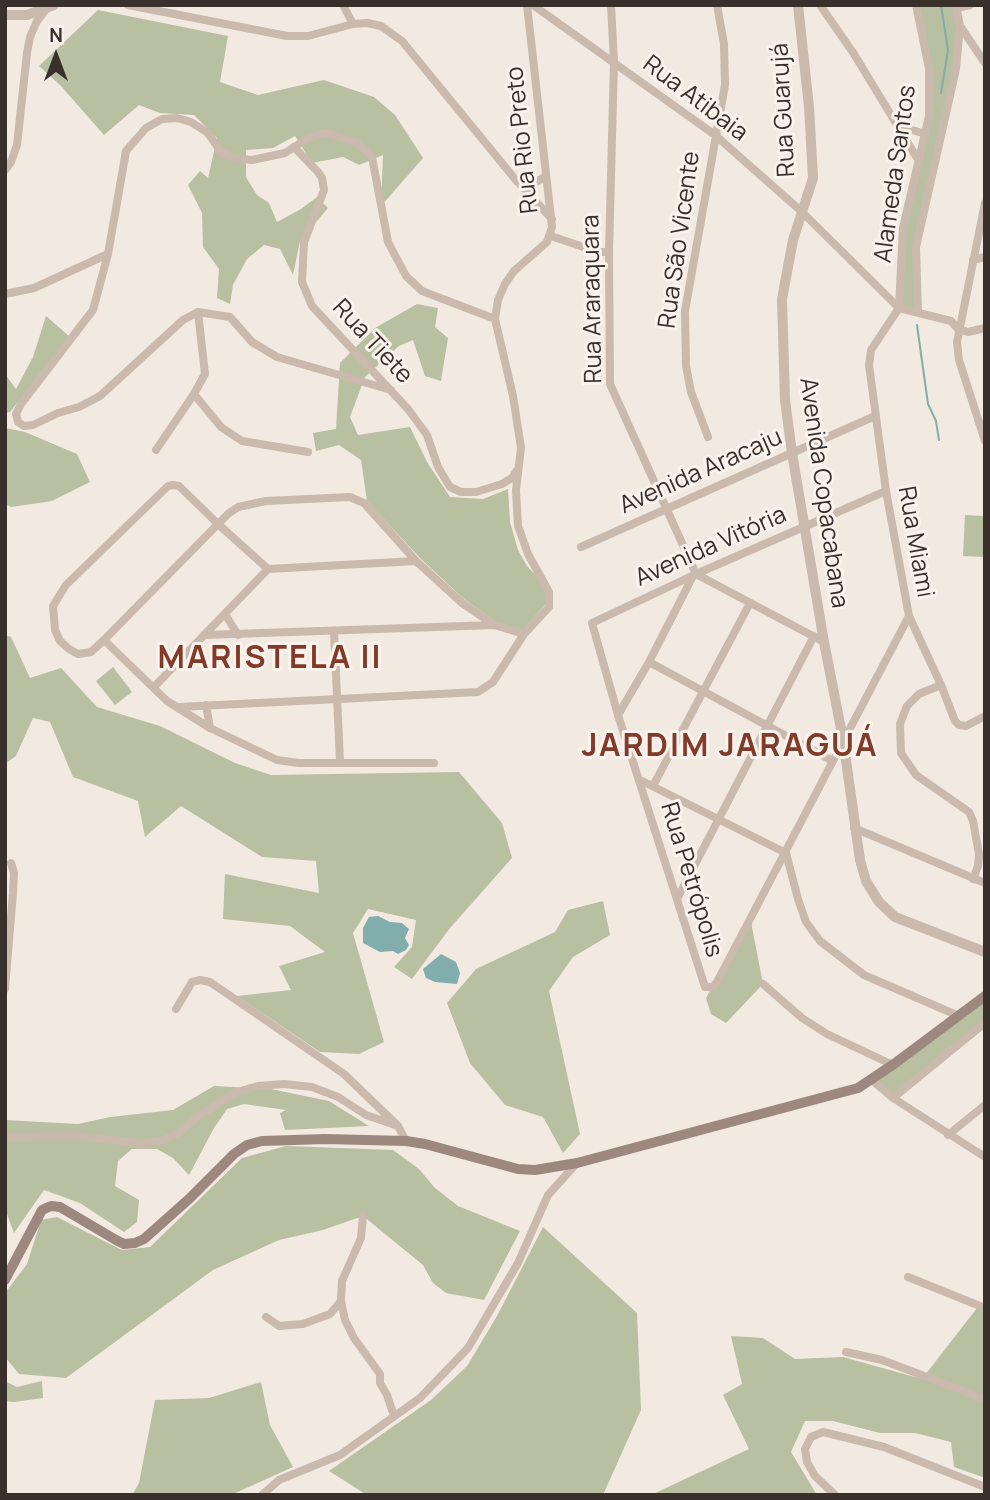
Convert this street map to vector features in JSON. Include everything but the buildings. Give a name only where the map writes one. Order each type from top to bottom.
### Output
[{"type":"main road","points":[[5,1280],[42,1210],[51,1206],[60,1207],[124,1244],[135,1243],[144,1239],[234,1154],[247,1145],[262,1141],[326,1139],[406,1141],[518,1169],[535,1170],[577,1163],[858,1088],[985,996]]},
{"type":"street","points":[[128,5],[287,36],[308,36],[353,24],[381,26],[402,41],[515,179],[552,219]]},
{"type":"street","points":[[343,5],[353,24]]},
{"type":"street","name":"Rua Atibaia","points":[[530,5],[715,135],[800,211],[899,308]]},
{"type":"street","name":"Rua Rio Preto","points":[[524,634],[549,607],[549,592],[528,554],[517,526],[516,490],[521,448],[495,319],[498,300],[505,284],[514,271],[551,236],[552,219],[530,5]]},
{"type":"street","name":"Rua Araraquara","points":[[611,5],[614,62],[609,252],[610,384],[695,574]]},
{"type":"street","name":"Rua São Vicente","points":[[708,437],[691,392],[686,366],[685,311],[725,85],[726,65],[717,5]]},
{"type":"street","name":"Rua Guarujá","points":[[798,5],[813,162],[813,178],[800,211]]},
{"type":"street","points":[[820,5],[917,158]]},
{"type":"street","name":"Alameda Santos","points":[[899,308],[903,228],[917,158],[926,134],[930,101],[929,69],[916,5]]},
{"type":"street","points":[[918,312],[916,247],[958,55],[960,26],[956,7],[971,5]]},
{"type":"street","points":[[5,15],[27,15],[50,7]]},
{"type":"street","points":[[5,170],[17,145],[30,37],[37,21],[50,7]]},
{"type":"street","points":[[960,26],[985,63]]},
{"type":"street","points":[[958,55],[969,50],[976,51]]},
{"type":"street","points":[[391,390],[277,357],[251,342],[230,317],[198,312],[183,320],[100,396],[33,425],[24,426],[18,422],[16,414],[93,310],[108,254],[126,151],[146,128],[162,119],[177,118],[191,122],[208,133],[222,152],[234,158],[252,160],[285,153],[310,137],[326,133],[351,140],[367,150],[372,157],[388,242],[406,276],[422,291],[495,319]]},
{"type":"street","points":[[898,126],[926,134]]},
{"type":"street","name":"Rua Tiete","points":[[294,147],[318,172],[324,190],[304,242],[302,282],[312,306],[408,409],[427,435],[438,467],[450,486],[461,492],[476,492],[502,484],[512,478],[519,467]]},
{"type":"street","points":[[515,179],[533,184],[546,176]]},
{"type":"street","points":[[985,203],[958,329],[959,360],[981,420],[985,441]]},
{"type":"street","name":"Avenida Copacabana","points":[[800,211],[782,299],[785,400],[819,639],[843,739],[860,860],[866,881],[879,902],[895,917],[985,952]]},
{"type":"street","points":[[551,236],[598,252],[609,252]]},
{"type":"street","points":[[5,294],[34,288],[108,254]]},
{"type":"street","points":[[973,260],[985,257]]},
{"type":"street","points":[[899,308],[951,321],[958,329],[968,332],[985,328]]},
{"type":"street","name":"Rua Miami","points":[[705,987],[713,987],[717,982],[786,853],[831,760],[909,616],[886,491],[869,365],[871,350],[899,308]]},
{"type":"street","points":[[156,450],[205,373],[198,312]]},
{"type":"street","points":[[194,394],[221,427],[242,441],[308,452]]},
{"type":"street","name":"Avenida Aracaju","points":[[581,547],[875,416]]},
{"type":"street","points":[[178,707],[478,692],[493,682],[524,634],[494,625],[462,603],[416,561],[363,503],[350,497],[251,503],[228,514],[218,524],[104,640],[91,652],[78,654],[60,641],[52,619],[53,606],[65,585],[168,486],[179,486],[218,524],[268,569]]},
{"type":"street","name":"Avenida Vitória","points":[[592,623],[695,574],[886,491]]},
{"type":"street","points":[[154,687],[268,569],[416,561]]},
{"type":"street","points":[[618,715],[695,574],[819,639],[768,726],[677,899]]},
{"type":"street","points":[[653,786],[750,603]]},
{"type":"street","points":[[225,614],[237,635]]},
{"type":"street","points":[[909,616],[952,715],[959,725],[973,723],[985,716]]},
{"type":"street","name":"Rua Petrópolis","points":[[592,623],[618,715],[705,987]]},
{"type":"street","points":[[204,635],[494,625]]},
{"type":"street","points":[[334,631],[340,762]]},
{"type":"street","points":[[104,640],[167,701],[210,728],[277,760],[299,763],[434,763]]},
{"type":"street","points":[[649,662],[831,760]]},
{"type":"street","points":[[941,685],[919,694],[907,706],[900,724],[901,753],[916,775],[969,812],[974,821],[979,854],[973,879]]},
{"type":"street","points":[[206,705],[210,728]]},
{"type":"street","points":[[640,780],[786,853],[806,922],[820,941],[864,975],[959,1016]]},
{"type":"street","points":[[855,828],[985,883]]},
{"type":"street","points":[[5,989],[14,873],[11,863]]},
{"type":"street","points":[[176,1009],[192,982],[210,982],[344,1074],[398,1126],[406,1141]]},
{"type":"street","points":[[763,984],[818,1028],[893,1065]]},
{"type":"street","points":[[893,1098],[985,1023]]},
{"type":"street","points":[[872,1080],[893,1098],[985,1157]]},
{"type":"street","points":[[5,1137],[79,1136],[145,1144],[164,1140],[180,1132],[198,1116],[237,1092],[258,1086],[285,1084],[312,1087],[338,1097],[366,1115],[398,1126]]},
{"type":"street","points":[[948,1135],[985,1105]]},
{"type":"street","points":[[262,1495],[279,1480],[340,1455],[420,1398],[468,1348],[518,1263],[548,1195],[577,1163]]},
{"type":"street","points":[[363,1216],[362,1238],[342,1281],[341,1301],[345,1320],[354,1338],[380,1374],[380,1383],[394,1416]]},
{"type":"street","points":[[908,1277],[985,1308]]},
{"type":"street","points":[[266,1317],[279,1326],[303,1324],[330,1314],[341,1301]]},
{"type":"street","points":[[846,1352],[882,1360],[985,1399]]},
{"type":"street","points":[[835,1495],[815,1476],[807,1462],[805,1449],[811,1437],[823,1432],[884,1447],[985,1487]]},
{"type":"green space","points":[[916,5],[956,5],[958,55],[916,247],[918,312],[899,308],[903,228],[930,101]]},
{"type":"green space","points":[[98,10],[228,36],[220,82],[258,95],[324,80],[374,97],[395,115],[423,158],[381,206],[383,155],[359,165],[343,157],[312,163],[295,136],[273,148],[246,150],[246,177],[257,195],[269,203],[277,222],[317,197],[328,208],[300,241],[293,275],[280,249],[264,245],[247,259],[233,285],[230,304],[217,298],[219,269],[203,247],[202,213],[188,185],[200,171],[208,178],[217,138],[194,115],[160,113],[139,105],[104,135],[61,86],[39,66]]},
{"type":"green space","points":[[417,304],[438,308],[435,327],[448,338],[441,381],[425,376],[413,340],[399,346],[365,377],[350,417],[358,435],[410,427],[427,462],[450,497],[483,499],[508,489],[510,522],[518,550],[527,566],[541,581],[545,592],[545,605],[523,630],[496,622],[465,600],[420,558],[367,501],[361,460],[339,445],[316,451],[313,433],[336,429],[340,363],[375,328]]},
{"type":"green space","points":[[46,316],[70,337],[10,412],[5,413],[5,374],[16,389],[33,357]]},
{"type":"green space","points":[[5,428],[25,432],[77,454],[90,482],[52,501],[11,507],[5,504]]},
{"type":"green space","points":[[965,515],[985,516],[985,557],[963,556]]},
{"type":"green space","points":[[5,635],[11,637],[30,678],[61,668],[97,707],[160,726],[235,763],[271,775],[459,772],[502,823],[512,858],[450,928],[412,979],[394,967],[412,947],[416,920],[368,909],[353,933],[384,1042],[359,1054],[320,1052],[237,996],[291,990],[279,966],[325,952],[290,926],[223,919],[225,874],[319,893],[316,861],[262,857],[181,806],[145,837],[138,801],[73,777],[50,722],[33,718],[16,756],[5,764]]},
{"type":"green space","points":[[113,667],[132,692],[115,705],[96,681]]},
{"type":"green space","points":[[603,901],[610,935],[573,957],[549,991],[580,1134],[563,1153],[543,1117],[505,1105],[470,1063],[447,1003],[476,969],[555,932],[568,910]]},
{"type":"green space","points":[[750,917],[763,984],[726,1023],[711,1014],[706,998]]},
{"type":"green space","points":[[985,998],[985,1022],[892,1096],[874,1081]]},
{"type":"green space","points":[[214,1086],[271,1089],[329,1101],[369,1126],[285,1130],[280,1113],[286,1110],[244,1104],[227,1109],[189,1175],[173,1158],[157,1149],[132,1149],[118,1161],[115,1186],[139,1200],[137,1222],[124,1232],[80,1203],[44,1190],[14,1233],[5,1209],[5,1120],[78,1124],[110,1117],[173,1110]]},
{"type":"green space","points":[[286,1146],[393,1150],[419,1169],[434,1187],[458,1206],[520,1231],[484,1300],[446,1293],[433,1283],[423,1265],[363,1216],[323,1230],[279,1240],[213,1270],[66,1378],[19,1374],[5,1357],[5,1293],[27,1264],[41,1220],[57,1217],[122,1250],[150,1247],[242,1158]]},
{"type":"green space","points":[[543,1227],[637,1313],[641,1410],[603,1495],[367,1495],[329,1471],[431,1400],[467,1366],[497,1316]]},
{"type":"green space","points":[[977,1308],[985,1313],[985,1478],[954,1467],[951,1442],[915,1433],[880,1433],[833,1421],[805,1421],[791,1452],[817,1495],[651,1495],[749,1449],[723,1395],[742,1384],[731,1336],[763,1338],[795,1359],[843,1357],[922,1379]]},
{"type":"green space","points":[[5,1381],[17,1387],[42,1381],[43,1398],[5,1401]]},
{"type":"green space","points":[[261,1382],[270,1425],[293,1467],[231,1495],[132,1495],[139,1483],[155,1400],[209,1398]]},
{"type":"water","points":[[378,916],[390,922],[402,923],[409,929],[405,938],[409,945],[406,950],[398,954],[393,951],[380,952],[363,943],[363,928],[369,917]]},
{"type":"water","points":[[441,954],[456,962],[460,973],[457,984],[435,982],[426,978],[423,969]]},
{"type":"waterway","points":[[941,5],[948,50],[941,93]]},
{"type":"waterway","points":[[917,325],[928,404],[936,421],[939,440]]},
{"type":"district","name":"MARISTELA II","points":[[270,659]]},
{"type":"district","name":"JARDIM JARAGUÁ","points":[[730,747]]}]
